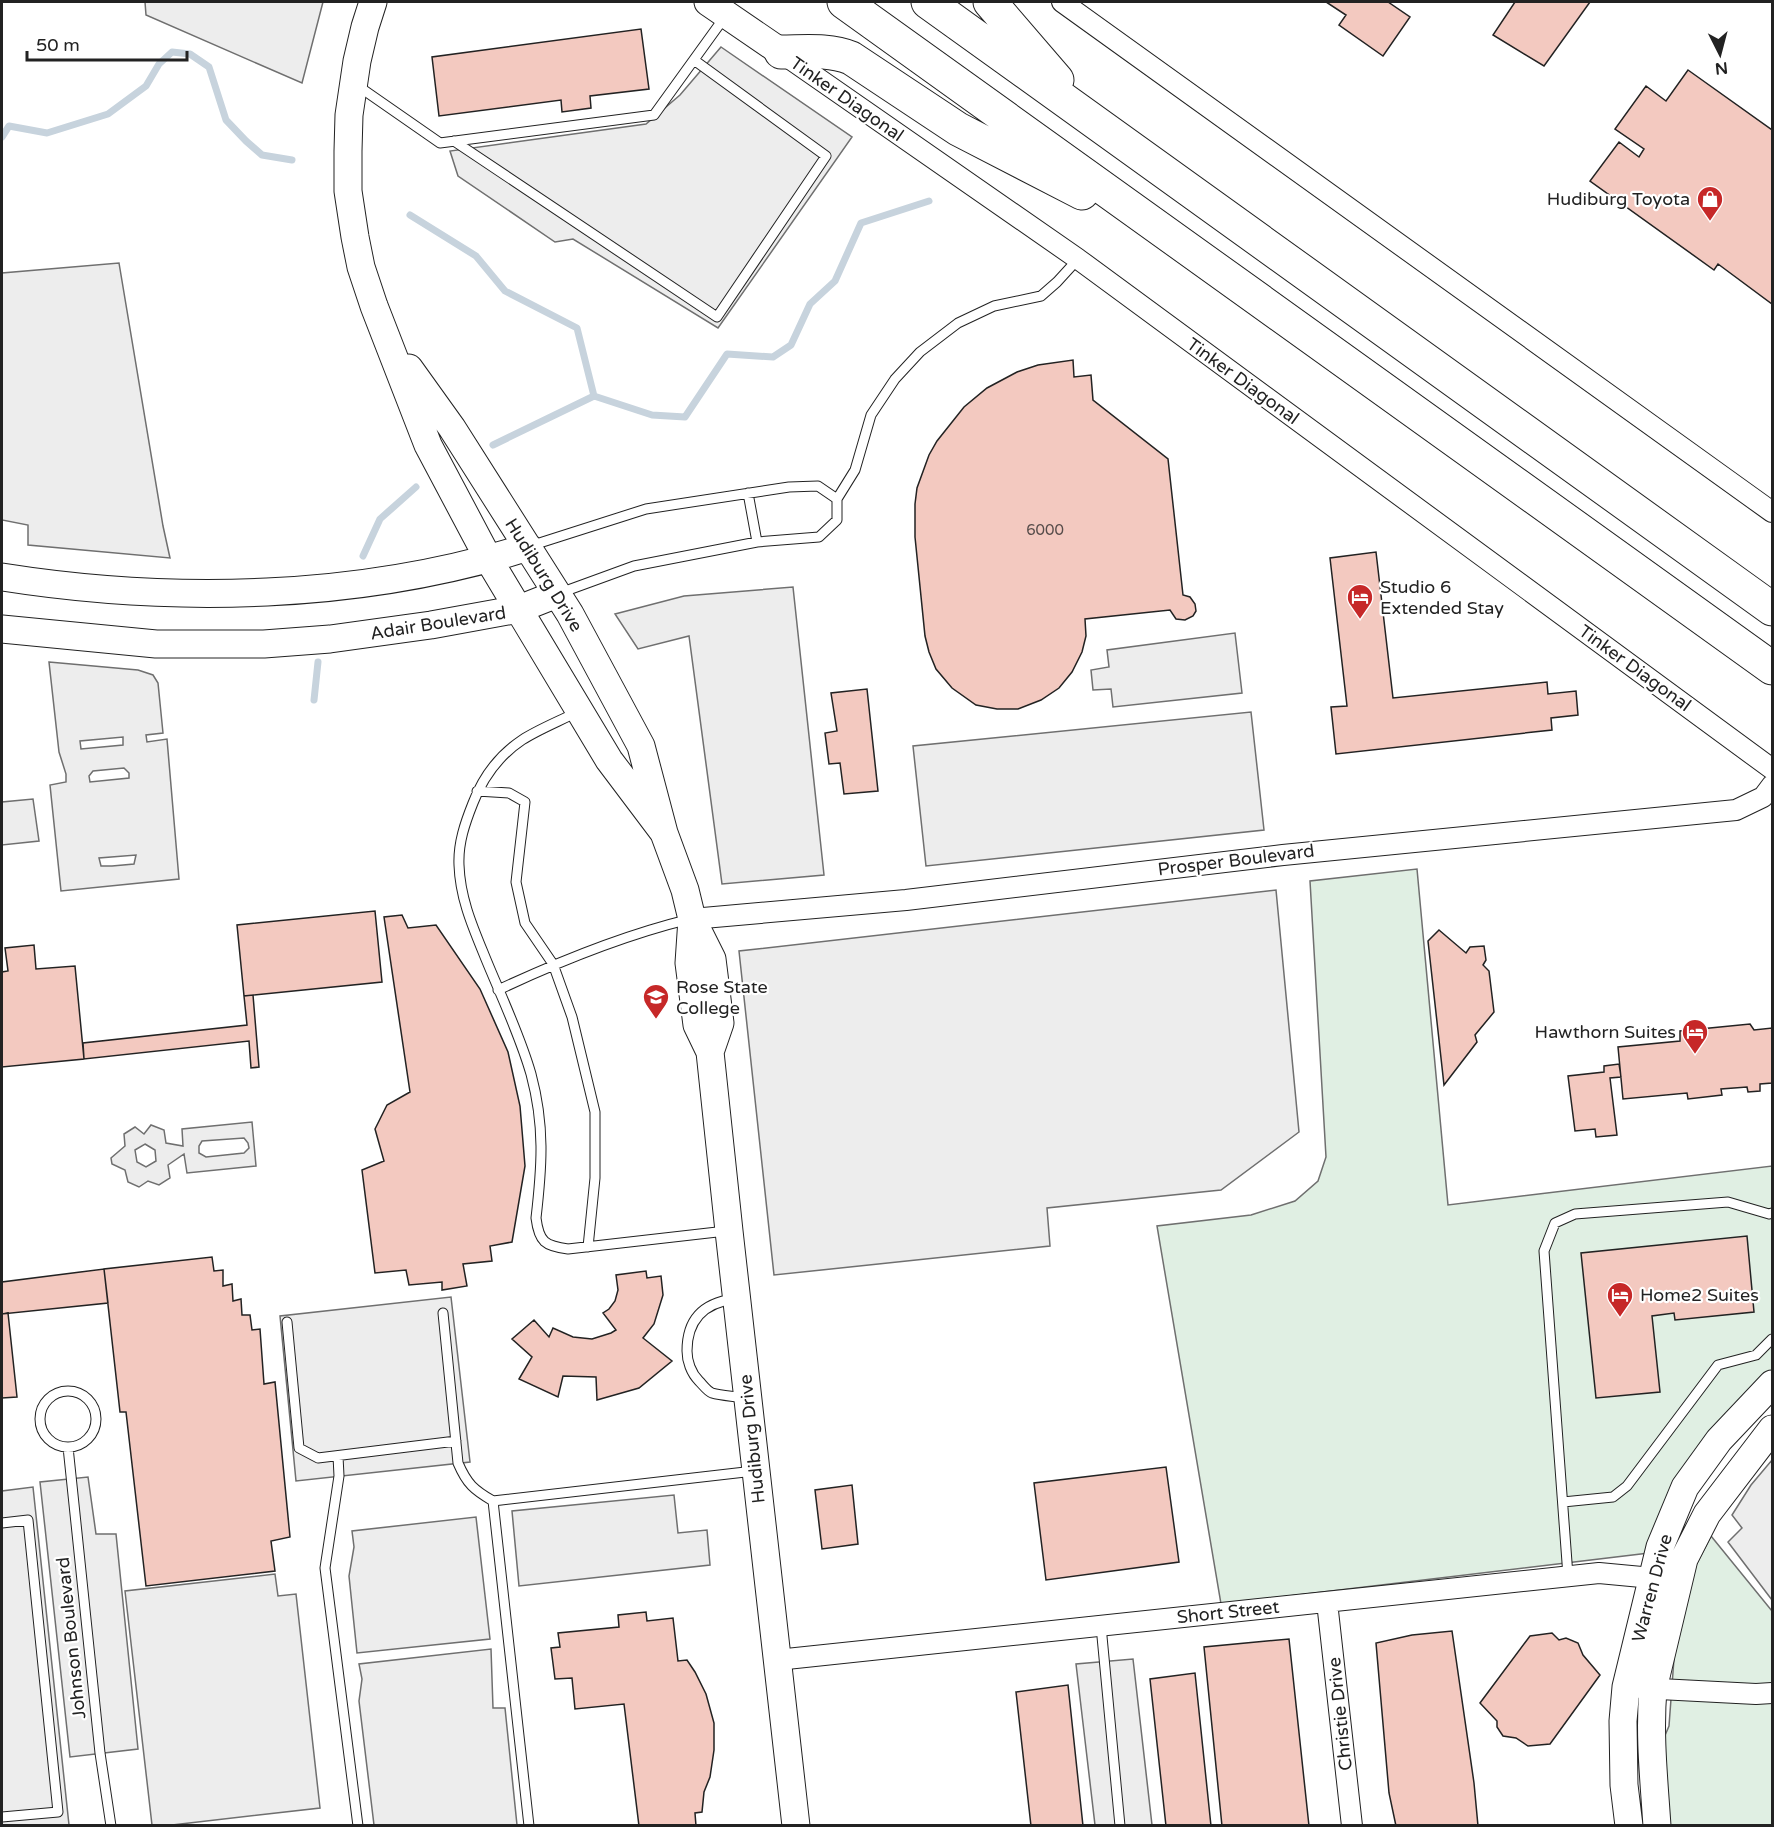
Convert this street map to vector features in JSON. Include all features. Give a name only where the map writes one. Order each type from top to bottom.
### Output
[{"type":"highway","points":[[844,2],[1773,668]]},
{"type":"highway","points":[[928,2],[1773,609]]},
{"type":"highway","points":[[990,2],[1092,121]]},
{"type":"highway","points":[[781,52],[842,54],[958,129],[1182,245]]},
{"type":"street","name":"Hudiburg Drive","points":[[373,2],[364,27],[349,115],[348,191],[361,267],[429,445],[489,560],[609,760],[664,832]]},
{"type":"street","points":[[1062,2],[1773,512]]},
{"type":"street","name":"Tinker Diagonal","points":[[717,8],[1078,259],[1773,768]]},
{"type":"street","name":"Hudiburg Drive","points":[[386,336],[452,428],[558,594],[641,746],[664,832],[685,890],[692,919],[712,959],[720,1023],[710,1052],[796,1826]]},
{"type":"street","points":[[2,577],[72,586],[131,590],[243,592],[289,590],[380,581],[442,571],[489,560],[528,547]]},
{"type":"street","name":"Adair Boulevard","points":[[2,629],[156,644],[231,645],[330,639],[380,633],[519,609],[558,594]]},
{"type":"street","name":"Prosper Boulevard","points":[[692,919],[906,900],[1283,855],[1736,810],[1763,797],[1773,785]]},
{"type":"street","name":"Warren Drive","points":[[1658,1826],[1652,1764],[1652,1709],[1665,1579],[1660,1547],[1685,1487],[1719,1440],[1773,1384]]},
{"type":"street","name":"Warren Drive","points":[[1629,1826],[1624,1785],[1623,1721],[1626,1687],[1665,1579],[1684,1559],[1707,1514],[1773,1429]]},
{"type":"street","name":"Short Street","points":[[777,1659],[1599,1573],[1665,1579]]},
{"type":"street","name":"Christie Drive","points":[[1327,1602],[1352,1826]]},
{"type":"street","points":[[1626,1687],[1773,1693]]},
{"type":"lane","points":[[353,83],[440,143],[654,115],[694,60],[717,8]]},
{"type":"lane","points":[[454,141],[717,317],[826,156],[694,60]]},
{"type":"lane","name":"Adair Boulevard","points":[[558,594],[634,566],[757,542],[819,537],[837,520],[837,499],[855,470],[871,415],[895,380],[920,352],[967,318],[994,306],[1041,296],[1078,259]]},
{"type":"lane","points":[[528,547],[646,509],[748,493],[789,487],[818,486],[837,499]]},
{"type":"lane","points":[[748,493],[757,542]]},
{"type":"lane","points":[[581,710],[522,740],[489,770],[477,791],[461,839],[459,863],[462,893],[470,920],[527,1064],[538,1107],[542,1138],[537,1230],[543,1242],[554,1248],[568,1250],[729,1231]]},
{"type":"lane","points":[[477,791],[509,793],[525,802],[516,882],[525,923],[553,964],[572,1017],[595,1112],[595,1178],[588,1247]]},
{"type":"lane","points":[[498,990],[553,964],[667,925],[692,919]]},
{"type":"lane","points":[[1568,1576],[1544,1251],[1555,1223],[1575,1215],[1728,1202],[1769,1214],[1773,1213]]},
{"type":"lane","points":[[736,1299],[723,1300],[711,1305],[693,1322],[687,1336],[687,1357],[694,1376],[710,1392],[748,1399]]},
{"type":"lane","points":[[443,1313],[458,1463],[464,1478],[474,1489],[493,1501],[756,1471]]},
{"type":"lane","points":[[287,1322],[299,1448],[318,1458],[456,1441]]},
{"type":"lane","points":[[1563,1502],[1613,1497],[1627,1486],[1718,1365],[1756,1355],[1773,1339]]},
{"type":"lane","points":[[1765,1347],[1773,1356]]},
{"type":"lane","points":[[66,1390],[83,1395],[94,1409],[96,1417],[95,1426],[85,1441],[68,1447],[58,1446],[50,1441],[40,1425],[40,1415],[48,1398],[66,1390]]},
{"type":"lane","name":"Johnson Boulevard","points":[[68,1447],[100,1753],[111,1826]]},
{"type":"lane","points":[[338,1456],[339,1476],[325,1568],[358,1826]]},
{"type":"lane","points":[[493,1501],[529,1826]]},
{"type":"lane","points":[[2,1523],[28,1520],[58,1812],[2,1817]]},
{"type":"lane","points":[[1101,1626],[1120,1826]]},
{"type":"green space","points":[[1417,869],[1448,1205],[1772,1166],[1772,1375],[1649,1553],[1221,1604],[1157,1226],[1251,1215],[1295,1201],[1318,1181],[1326,1157],[1310,881]]},
{"type":"green space","points":[[1711,1536],[1772,1611],[1772,1825],[1669,1825],[1660,1747],[1669,1726],[1675,1645],[1694,1569]]},
{"type":"shaded area","points":[[145,2],[323,2],[302,83],[146,15]]},
{"type":"shaded area","points":[[721,47],[852,137],[718,328],[573,239],[555,242],[458,176],[450,151],[646,124],[680,95]]},
{"type":"shaded area","points":[[119,263],[170,558],[28,545],[28,525],[2,520],[2,273]]},
{"type":"shaded area","points":[[793,587],[824,875],[722,884],[689,636],[638,649],[615,614],[684,596]]},
{"type":"shaded area","points":[[1235,633],[1242,693],[1113,707],[1111,689],[1093,690],[1091,670],[1109,667],[1107,650]]},
{"type":"shaded area","points":[[49,662],[138,670],[153,675],[158,683],[163,733],[146,735],[147,742],[167,739],[179,879],[61,891],[50,785],[66,782],[66,774],[59,752]],"holes":[[[123,737],[123,745],[81,749],[80,741]],[[124,768],[129,773],[129,778],[90,782],[89,776],[93,771]],[[136,855],[134,864],[112,866],[101,866],[99,858]]]},
{"type":"shaded area","points":[[1251,712],[1264,830],[926,866],[913,746]]},
{"type":"shaded area","points":[[33,799],[39,841],[2,845],[2,802]]},
{"type":"shaded area","points":[[1276,890],[1299,1132],[1221,1190],[1047,1208],[1050,1246],[774,1275],[739,951]]},
{"type":"shaded area","points":[[252,1122],[256,1166],[187,1173],[184,1154],[168,1165],[170,1178],[159,1185],[148,1181],[139,1187],[128,1182],[125,1170],[112,1164],[111,1158],[125,1146],[124,1134],[135,1127],[144,1134],[151,1125],[164,1130],[166,1143],[183,1146],[182,1129]],"holes":[[[244,1138],[249,1148],[244,1153],[206,1157],[199,1153],[202,1141]],[[145,1144],[155,1150],[156,1161],[146,1167],[137,1162],[135,1150]]]},
{"type":"shaded area","points":[[451,1297],[470,1462],[296,1481],[280,1316]]},
{"type":"shaded area","points":[[1772,1460],[1772,1600],[1728,1542],[1742,1528],[1732,1515],[1751,1485]]},
{"type":"shaded area","points":[[88,1477],[96,1534],[116,1534],[138,1749],[70,1757],[40,1482]]},
{"type":"shaded area","points":[[33,1487],[69,1825],[2,1825],[2,1491]]},
{"type":"shaded area","points":[[674,1495],[678,1533],[707,1530],[710,1565],[519,1586],[512,1511]]},
{"type":"shaded area","points":[[476,1517],[490,1639],[357,1653],[349,1576],[354,1547],[352,1531]]},
{"type":"shaded area","points":[[275,1574],[278,1596],[296,1594],[320,1808],[172,1825],[152,1825],[125,1591]]},
{"type":"shaded area","points":[[491,1649],[493,1708],[505,1708],[517,1825],[374,1825],[359,1701],[362,1679],[359,1664]]},
{"type":"shaded area","points":[[1133,1659],[1152,1825],[1095,1825],[1076,1664]]},
{"type":"building","points":[[1326,2],[1388,2],[1410,17],[1383,56],[1339,25],[1346,15]]},
{"type":"building","points":[[1515,2],[1590,2],[1544,66],[1493,35]]},
{"type":"building","points":[[641,29],[649,89],[590,96],[591,108],[562,112],[561,100],[439,116],[432,57]]},
{"type":"building","name":"Hudiburg Toyota","points":[[1688,70],[1772,130],[1772,304],[1718,264],[1714,270],[1590,181],[1619,142],[1639,157],[1644,149],[1615,129],[1646,86],[1666,101]]},
{"type":"building","points":[[1073,360],[1074,377],[1091,375],[1093,400],[1168,459],[1183,595],[1190,597],[1195,604],[1196,611],[1193,616],[1185,620],[1176,619],[1170,610],[1085,619],[1086,636],[1082,652],[1072,672],[1059,688],[1041,700],[1018,709],[997,709],[976,705],[952,688],[936,669],[929,652],[925,636],[915,537],[917,488],[929,455],[937,441],[964,407],[987,388],[1017,372],[1038,365]]},
{"type":"building","name":"Studio 6 Extended Stay","points":[[1376,552],[1393,698],[1547,682],[1548,694],[1576,691],[1578,715],[1551,718],[1552,730],[1336,754],[1331,707],[1347,706],[1330,558]]},
{"type":"building","points":[[867,689],[878,791],[844,794],[840,763],[829,764],[825,733],[837,731],[831,693]]},
{"type":"building","points":[[375,911],[382,982],[244,996],[237,925]]},
{"type":"building","points":[[402,915],[408,928],[436,925],[480,989],[508,1052],[520,1106],[525,1166],[512,1242],[490,1246],[492,1261],[463,1264],[467,1286],[442,1290],[442,1282],[409,1285],[406,1270],[375,1273],[362,1170],[384,1161],[375,1129],[387,1105],[410,1092],[384,917]]},
{"type":"building","points":[[1439,930],[1466,953],[1470,947],[1484,946],[1486,960],[1483,965],[1489,971],[1494,1012],[1475,1035],[1477,1042],[1444,1085],[1428,941]]},
{"type":"building","points":[[34,945],[36,969],[75,966],[84,1059],[2,1067],[2,972],[8,971],[5,948]]},
{"type":"building","points":[[253,995],[259,1067],[251,1068],[249,1041],[84,1059],[83,1043],[247,1025],[244,996]]},
{"type":"building","name":"Hawthorn Suites","points":[[1750,1024],[1754,1030],[1772,1028],[1772,1083],[1760,1084],[1760,1091],[1748,1092],[1747,1087],[1721,1089],[1722,1095],[1688,1099],[1687,1093],[1623,1099],[1618,1047],[1680,1041],[1680,1031]]},
{"type":"building","points":[[1619,1064],[1621,1077],[1610,1078],[1617,1135],[1596,1137],[1595,1129],[1575,1131],[1568,1076],[1604,1072],[1604,1066]]},
{"type":"building","name":"Home2 Suites","points":[[1747,1236],[1754,1312],[1675,1320],[1674,1313],[1652,1316],[1660,1392],[1596,1398],[1581,1253]]},
{"type":"building","points":[[212,1257],[214,1271],[223,1270],[223,1286],[232,1284],[233,1301],[241,1299],[242,1315],[250,1315],[252,1330],[260,1329],[264,1384],[275,1382],[290,1537],[271,1541],[275,1571],[146,1586],[126,1412],[120,1412],[104,1269]]},
{"type":"building","points":[[104,1269],[108,1303],[2,1314],[2,1282]]},
{"type":"building","points":[[646,1271],[647,1278],[661,1276],[663,1295],[654,1324],[643,1338],[672,1361],[639,1388],[597,1400],[596,1377],[563,1376],[558,1397],[519,1379],[532,1357],[512,1339],[534,1320],[549,1337],[553,1328],[573,1337],[592,1339],[611,1333],[616,1330],[603,1313],[615,1301],[618,1290],[616,1275]]},
{"type":"building","points":[[8,1313],[17,1397],[2,1398],[2,1314]]},
{"type":"building","points":[[1166,1467],[1179,1562],[1046,1580],[1034,1483]]},
{"type":"building","points":[[852,1485],[858,1544],[822,1549],[815,1490]]},
{"type":"building","points":[[646,1612],[647,1621],[673,1618],[678,1661],[687,1660],[695,1672],[706,1694],[714,1723],[714,1750],[710,1777],[704,1792],[702,1812],[695,1813],[696,1826],[639,1826],[624,1704],[575,1709],[572,1678],[555,1679],[551,1648],[560,1647],[558,1633],[619,1627],[618,1615]]},
{"type":"building","points":[[1452,1631],[1478,1826],[1396,1826],[1389,1793],[1376,1643],[1412,1635]]},
{"type":"building","points":[[1552,1633],[1559,1640],[1566,1638],[1578,1643],[1583,1655],[1600,1675],[1550,1744],[1528,1746],[1516,1738],[1503,1736],[1497,1727],[1497,1721],[1480,1703],[1530,1636]]},
{"type":"building","points":[[1289,1639],[1309,1826],[1222,1826],[1204,1647]]},
{"type":"building","points":[[1195,1673],[1211,1826],[1166,1826],[1150,1679]]},
{"type":"building","points":[[1068,1685],[1083,1826],[1031,1826],[1016,1692]]},
{"type":"waterway","points":[[2,137],[9,126],[47,133],[108,114],[146,86],[159,64],[172,52],[190,54],[209,67],[226,120],[246,141],[262,155],[292,160]]},
{"type":"waterway","points":[[410,215],[476,256],[505,291],[577,328],[594,396],[652,415],[685,417],[727,354],[773,357],[791,345],[810,304],[835,281],[861,223],[929,201]]},
{"type":"waterway","points":[[493,445],[594,396]]},
{"type":"waterway","points":[[363,556],[380,519],[416,487]]},
{"type":"waterway","points":[[314,700],[318,662]]},
{"type":"place","name":"Hudiburg Toyota","points":[[1710,222]]},
{"type":"place","name":"Studio 6 Extended Stay","points":[[1360,620]]},
{"type":"place","name":"Rose State College","points":[[656,1020]]},
{"type":"place","name":"Hawthorn Suites","points":[[1695,1055]]},
{"type":"place","name":"Home2 Suites","points":[[1620,1318]]}]
